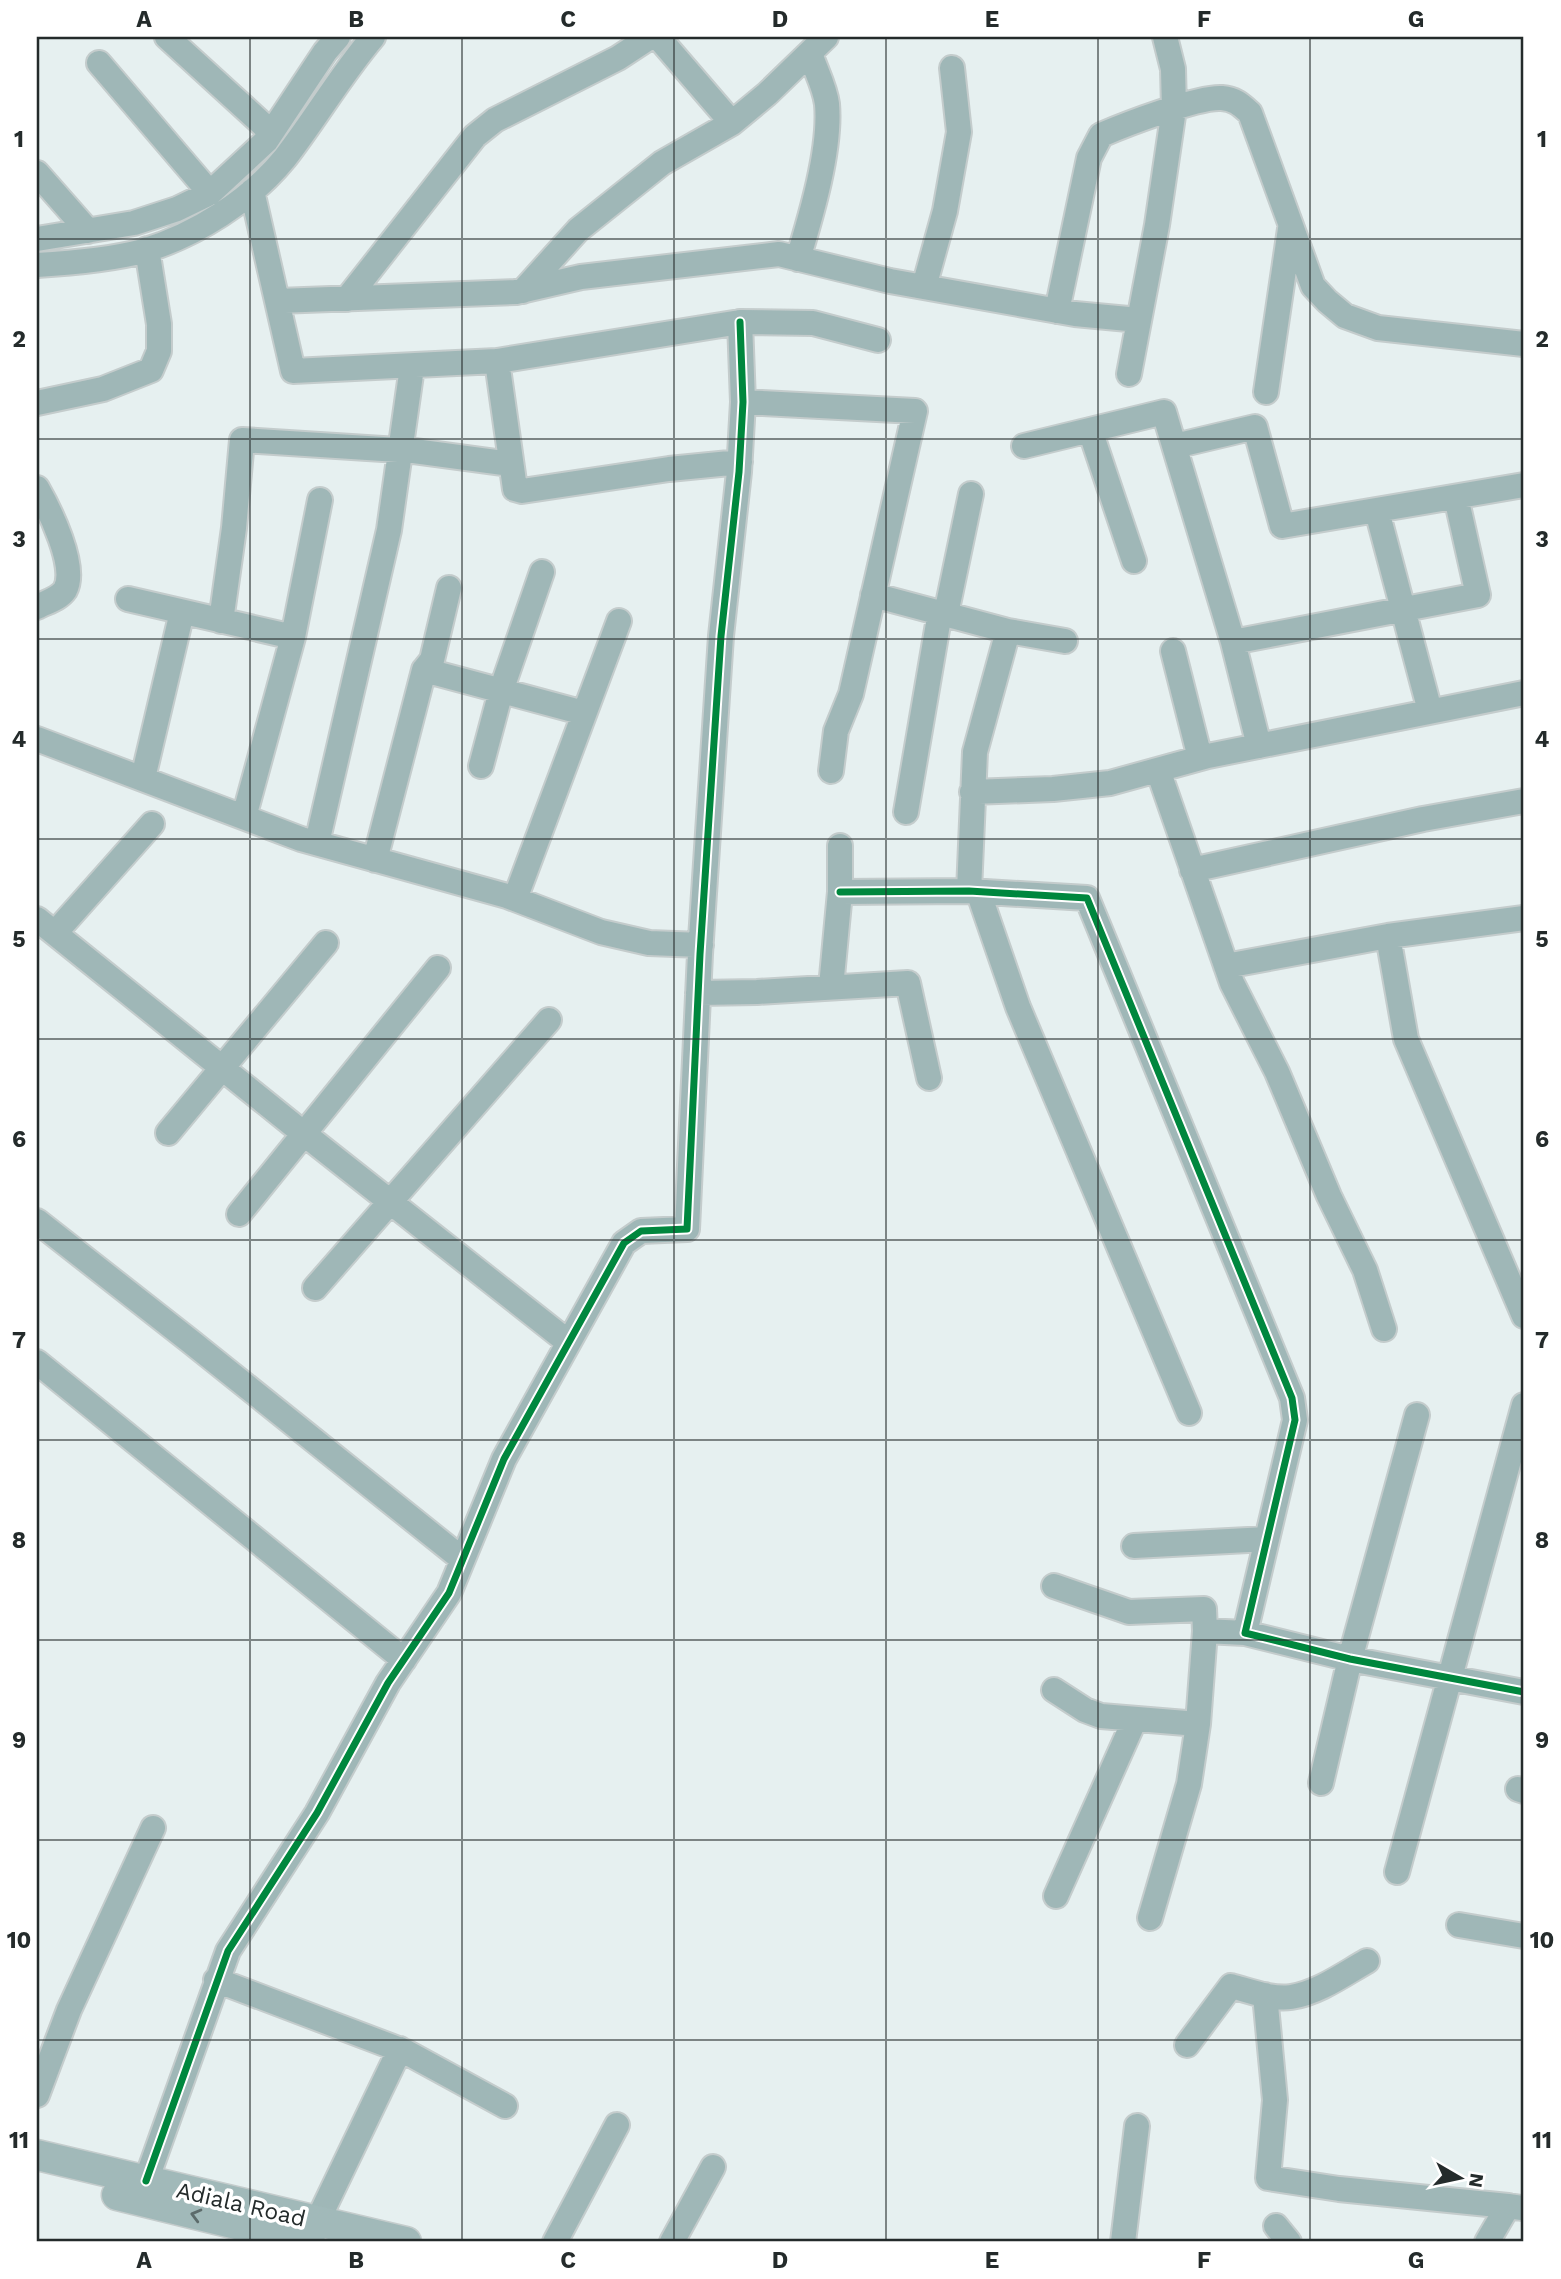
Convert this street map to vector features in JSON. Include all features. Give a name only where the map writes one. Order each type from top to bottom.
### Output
[{"type":"main road","name":"Adiala Road","points":[[37,2155],[146,2180],[314,2232]]},
{"type":"main road","name":"Adiala Road","points":[[37,2174],[246,2235],[314,2232],[405,2242]]},
{"type":"street","points":[[37,239],[134,223],[210,193],[266,141],[324,52],[338,37]]},
{"type":"street","points":[[37,265],[99,259],[147,249],[189,233],[225,211],[252,191],[283,160],[345,70],[373,37]]},
{"type":"street","points":[[347,299],[475,136],[495,120],[618,58],[650,37]]},
{"type":"street","points":[[658,37],[732,123]]},
{"type":"street","points":[[1129,374],[1157,225],[1174,109],[1173,69],[1165,37]]},
{"type":"street","points":[[170,38],[271,132]]},
{"type":"street","points":[[523,291],[579,230],[662,163],[732,123],[818,45]]},
{"type":"street","points":[[798,258],[814,206],[826,130],[827,103],[818,45]]},
{"type":"street","points":[[99,63],[210,193]]},
{"type":"street","points":[[925,287],[945,211],[959,132],[952,68]]},
{"type":"street","points":[[1057,310],[1089,158],[1101,135],[1199,101],[1220,97],[1237,101],[1250,113],[1313,286],[1345,316],[1378,328],[1524,344]]},
{"type":"street","points":[[37,173],[88,231]]},
{"type":"street","points":[[252,191],[293,371],[497,361],[740,322],[813,323],[878,340]]},
{"type":"street","points":[[1266,392],[1291,225]]},
{"type":"street","points":[[37,403],[103,389],[151,370],[159,351],[159,324],[147,249]]},
{"type":"street","points":[[278,301],[523,291],[581,277],[779,254],[925,287],[1057,310],[1139,320]]},
{"type":"street","points":[[146,2180],[228,1951],[317,1813],[388,1683],[449,1593],[504,1459],[624,1243],[641,1231],[687,1229],[698,993],[721,636],[740,462],[743,402],[740,322]]},
{"type":"street","points":[[497,361],[515,489],[522,491],[669,469],[740,462]]},
{"type":"street","points":[[317,843],[389,530],[412,367]]},
{"type":"street","points":[[743,402],[915,411],[851,694],[836,731],[831,771]]},
{"type":"street","points":[[1024,446],[1164,411],[1233,642],[1259,746]]},
{"type":"street","points":[[1175,446],[1255,427],[1282,526],[1524,485]]},
{"type":"street","points":[[1090,430],[1134,561]]},
{"type":"street","points":[[221,621],[234,528],[242,439],[402,450],[511,464]]},
{"type":"street","points":[[37,488],[48,506],[60,538],[69,576],[66,588],[60,596],[37,607]]},
{"type":"street","points":[[906,811],[943,613],[971,494]]},
{"type":"street","points":[[1233,642],[1478,595],[1456,497]]},
{"type":"street","points":[[244,817],[293,637],[320,500]]},
{"type":"street","points":[[1377,511],[1430,712]]},
{"type":"street","points":[[481,766],[501,691],[542,572]]},
{"type":"street","points":[[375,860],[424,670],[432,660],[449,588]]},
{"type":"street","points":[[873,595],[1008,631],[1065,641]]},
{"type":"street","points":[[128,599],[293,637]]},
{"type":"street","points":[[143,778],[182,612]]},
{"type":"street","points":[[515,899],[619,621]]},
{"type":"street","points":[[1008,631],[975,752],[972,792],[973,891],[1018,1007],[1189,1413]]},
{"type":"street","points":[[1173,650],[1200,758]]},
{"type":"street","points":[[424,670],[584,713]]},
{"type":"street","points":[[972,792],[1053,789],[1110,783],[1200,758],[1524,693]]},
{"type":"street","points":[[37,739],[317,843],[515,899],[601,932],[632,941],[701,945]]},
{"type":"street","points":[[1158,770],[1232,983],[1277,1072],[1329,1196],[1365,1269],[1384,1329]]},
{"type":"street","points":[[1192,870],[1423,819],[1524,800]]},
{"type":"street","points":[[152,824],[46,926],[568,1342]]},
{"type":"street","points":[[831,987],[840,892],[840,846]]},
{"type":"street","points":[[840,892],[973,891],[1087,898],[1292,1398],[1296,1420],[1245,1633]]},
{"type":"street","points":[[1226,966],[1388,936],[1524,918]]},
{"type":"street","points":[[1388,936],[1406,1039],[1523,1308]]},
{"type":"street","points":[[168,1133],[326,943]]},
{"type":"street","points":[[239,1214],[438,968]]},
{"type":"street","points":[[698,993],[908,983],[929,1078]]},
{"type":"street","points":[[315,1288],[549,1020]]},
{"type":"street","points":[[37,1222],[463,1559]]},
{"type":"street","points":[[37,1362],[404,1660]]},
{"type":"street","points":[[1397,1872],[1524,1405]]},
{"type":"street","points":[[1321,1783],[1350,1659],[1417,1415]]},
{"type":"street","points":[[1134,1546],[1268,1539]]},
{"type":"street","points":[[1054,1586],[1129,1612],[1204,1609],[1205,1631],[1198,1724],[1189,1784],[1150,1918]]},
{"type":"street","points":[[1205,1631],[1245,1633],[1350,1659],[1524,1692]]},
{"type":"street","points":[[1054,1690],[1085,1710],[1101,1716],[1198,1724]]},
{"type":"street","points":[[1056,1896],[1135,1719]]},
{"type":"street","points":[[37,2095],[69,2010],[153,1828]]},
{"type":"street","points":[[1459,1924],[1524,1936]]},
{"type":"street","points":[[1187,2045],[1231,1986],[1265,1995],[1290,1997],[1367,1961]]},
{"type":"street","points":[[216,1980],[400,2049],[505,2106]]},
{"type":"street","points":[[1265,1995],[1275,2100],[1268,2178],[1339,2189],[1516,2207]]},
{"type":"street","points":[[314,2232],[400,2049]]},
{"type":"street","points":[[555,2242],[617,2125]]},
{"type":"street","points":[[1123,2242],[1137,2126]]},
{"type":"street","points":[[672,2242],[713,2167]]},
{"type":"street","points":[[1488,2242],[1516,2207]]},
{"type":"cycle path","points":[[146,2181],[228,1951],[317,1813],[388,1683],[449,1593],[504,1459],[624,1243],[641,1231],[687,1229],[700,954],[721,636],[739,472],[743,402],[740,322]]},
{"type":"cycle path","points":[[840,892],[969,891],[1087,898],[1292,1398],[1295,1420],[1245,1633],[1350,1659],[1524,1692]]}]
